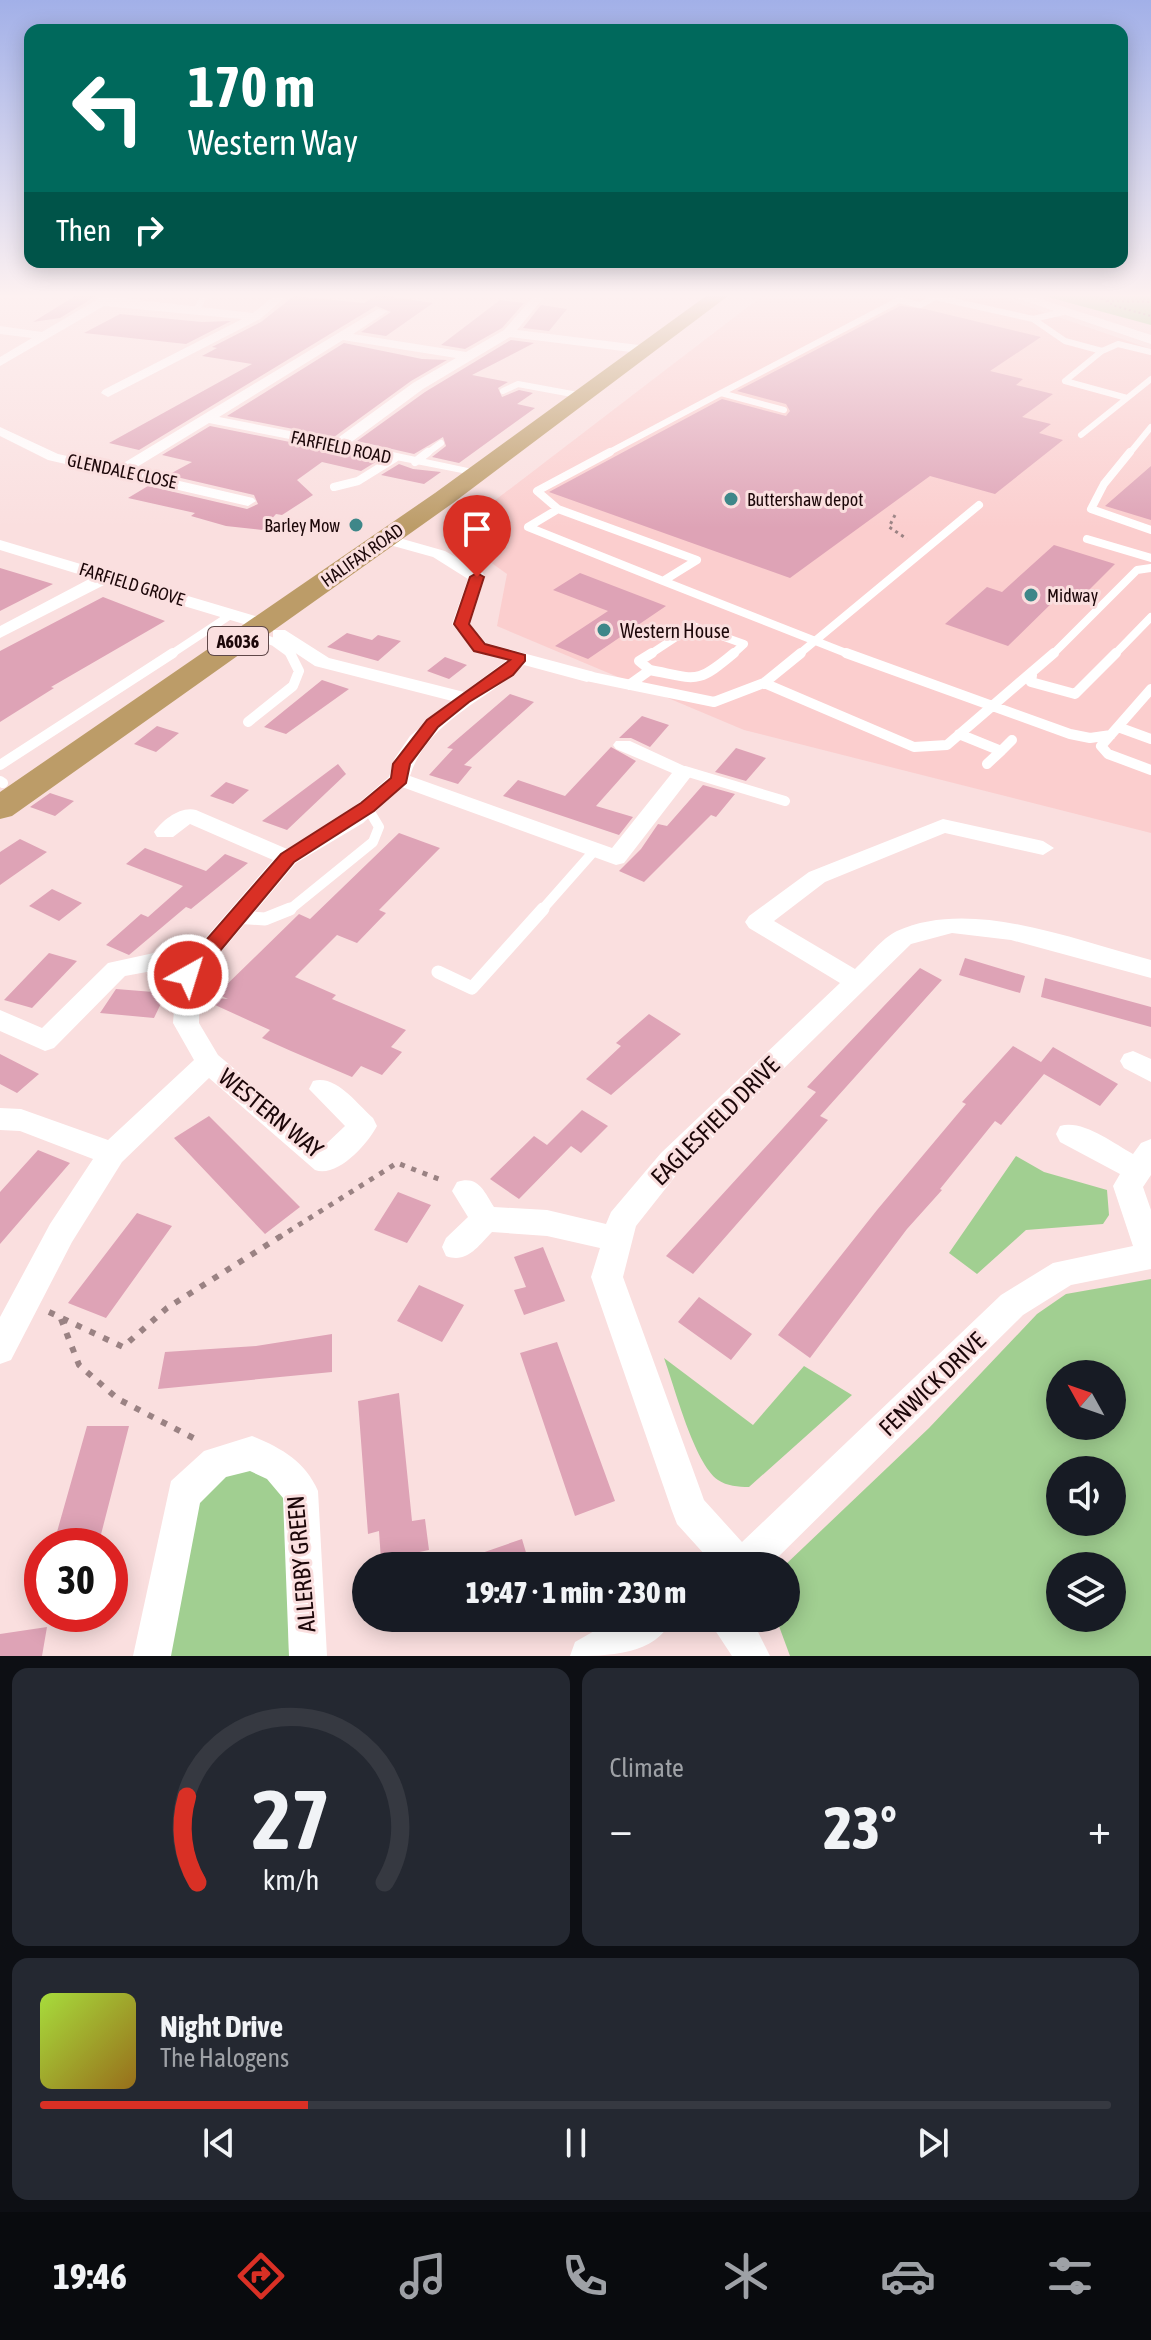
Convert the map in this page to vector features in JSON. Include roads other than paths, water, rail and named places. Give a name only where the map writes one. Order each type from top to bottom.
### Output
[{"type":"highway","name":"HALIFAX ROAD","points":[[1,791],[385,539],[615,373]]},
{"type":"street","points":[[108,393],[146,373]]},
{"type":"street","points":[[122,470],[280,373]]},
{"type":"street","points":[[337,446],[438,373]]},
{"type":"street","name":"FARFIELD ROAD","points":[[206,418],[477,474]]},
{"type":"street","name":"GLENDALE CLOSE","points":[[0,431],[53,457],[122,470],[248,501]]},
{"type":"street","points":[[385,539],[439,554],[477,577],[461,624],[480,647],[587,676]]},
{"type":"street","name":"FARFIELD GROVE","points":[[0,545],[256,626],[322,662],[464,698]]},
{"type":"street","points":[[0,633],[106,577]]},
{"type":"street","name":"WESTERN WAY","points":[[323,1089],[363,1126],[325,1162],[209,1062],[186,1023],[188,975],[234,917],[288,858],[367,807],[399,779],[402,764],[432,724],[464,698],[508,671],[520,658]]},
{"type":"street","points":[[399,779],[616,858],[685,771],[623,745]]},
{"type":"street","points":[[165,832],[188,815],[288,858]]},
{"type":"street","points":[[858,982],[757,922],[817,877],[943,826],[1043,848]]},
{"type":"street","name":"EAGLESFIELD DRIVE","points":[[728,1552],[690,1511],[607,1277],[622,1221],[671,1161],[903,938],[952,925],[1011,932],[1151,969]]},
{"type":"street","points":[[0,1020],[45,1041],[117,969],[163,960],[195,967]]},
{"type":"street","name":"WESTERN WAY","points":[[0,1349],[61,1233],[112,1154],[209,1062]]},
{"type":"street","points":[[0,1119],[21,1120],[112,1154]]},
{"type":"street","name":"FENWICK DRIVE","points":[[756,1552],[1012,1305],[1064,1273],[1151,1255],[1128,1186],[1145,1160],[1070,1134]]},
{"type":"street","points":[[467,1191],[486,1219]]},
{"type":"street","points":[[457,1247],[486,1219],[547,1223],[617,1239]]},
{"type":"street","name":"ALLERBY GREEN","points":[[152,1656],[184,1494],[216,1463],[252,1453],[279,1467],[300,1491],[308,1656]]},
{"type":"street","points":[[589,1656],[630,1632]]},
{"type":"street","points":[[738,1632],[751,1656]]},
{"type":"lane","points":[[663,581],[697,560],[558,509],[537,491],[759,373]]},
{"type":"lane","points":[[1075,373],[1065,381],[1127,398]]},
{"type":"lane","points":[[1081,435],[1151,379]]},
{"type":"lane","points":[[503,391],[518,384],[583,396]]},
{"type":"lane","points":[[721,393],[784,410]]},
{"type":"lane","points":[[1151,427],[1104,484],[1091,509],[1095,513],[1151,530]]},
{"type":"lane","points":[[415,462],[441,443]]},
{"type":"lane","points":[[334,487],[358,481],[395,458]]},
{"type":"lane","points":[[587,676],[714,702],[764,683],[979,505]]},
{"type":"lane","points":[[558,509],[528,527],[814,641],[1081,737],[1115,731],[1151,739]]},
{"type":"lane","points":[[764,683],[914,747],[947,745],[1032,675],[1147,568],[1151,558],[1087,539]]},
{"type":"lane","points":[[1032,675],[1031,682],[1075,694],[1151,617]]},
{"type":"lane","points":[[0,765],[256,626],[295,658],[299,671],[293,686],[248,722]]},
{"type":"lane","points":[[629,685],[650,670],[706,677],[744,644],[693,626],[639,661],[650,670]]},
{"type":"lane","points":[[1151,689],[1101,746],[1108,754],[1151,770]]},
{"type":"lane","points":[[1137,704],[1151,709]]},
{"type":"lane","points":[[959,734],[1001,751]]},
{"type":"lane","points":[[987,764],[1012,740]]},
{"type":"lane","points":[[685,771],[785,801]]},
{"type":"lane","points":[[234,917],[265,919],[286,912],[373,842],[379,827],[367,807]]},
{"type":"lane","points":[[438,972],[472,988],[594,851]]},
{"type":"place","name":"Buttershaw depot","points":[[731,499]]},
{"type":"place","name":"Barley Mow","points":[[356,525]]},
{"type":"place","name":"Midway","points":[[1031,595]]},
{"type":"place","name":"Western House","points":[[604,630]]}]
